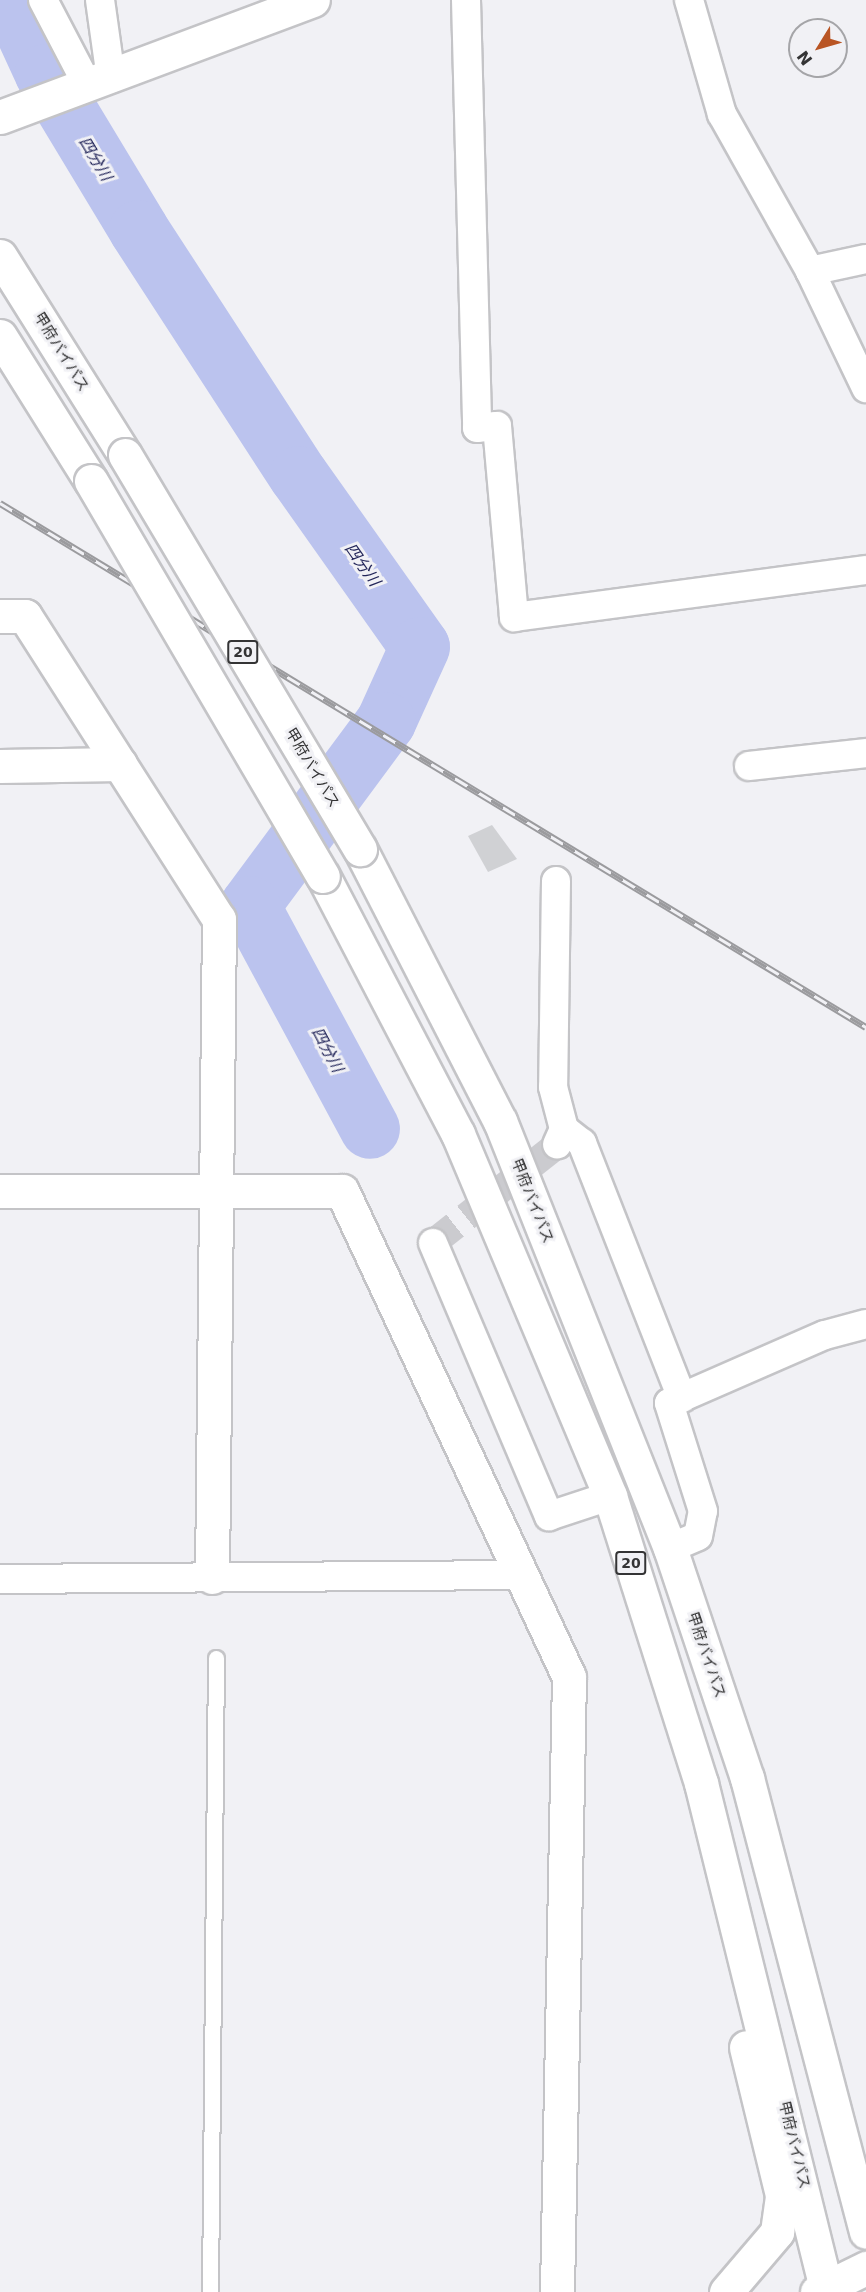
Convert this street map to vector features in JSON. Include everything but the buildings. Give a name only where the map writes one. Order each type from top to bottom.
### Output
[{"type":"main road","points":[[11,113],[99,82],[313,0]]},
{"type":"main road","name":"甲府バイパス","points":[[0,256],[125,455],[360,849],[500,1121],[670,1548],[747,1778],[866,2232]]},
{"type":"main road","name":"甲府バイパス","points":[[0,336],[91,481],[323,876],[458,1134],[610,1496],[730,1893],[824,2292]]},
{"type":"main road","points":[[0,616],[26,616],[219,919],[219,1191],[212,1577]]},
{"type":"main road","points":[[0,766],[120,764]]},
{"type":"main road","points":[[0,1191],[342,1191],[569,1677],[557,2292]]},
{"type":"main road","points":[[726,2292],[777,2232],[782,2195],[730,1980],[730,1893]]},
{"type":"main road","points":[[824,2292],[866,2268]]},
{"type":"street","points":[[43,0],[99,82]]},
{"type":"street","points":[[99,82],[100,0]]},
{"type":"street","points":[[466,0],[477,428],[497,426],[514,617],[866,570]]},
{"type":"street","points":[[690,0],[722,114],[810,271],[866,388]]},
{"type":"street","points":[[810,271],[866,259]]},
{"type":"street","points":[[749,766],[866,753]]},
{"type":"street","points":[[556,881],[553,1087],[560,1137],[582,1143],[682,1398]]},
{"type":"street","points":[[433,1243],[549,1516],[610,1496]]},
{"type":"street","points":[[670,1548],[698,1536],[703,1511],[669,1403],[825,1335],[866,1324]]},
{"type":"street","points":[[0,1579],[522,1575]]},
{"type":"lane","points":[[210,2292],[216,1658]]},
{"type":"waterway","name":"四分川","points":[[11,0],[45,74],[139,230],[299,476],[420,647],[386,722],[250,906],[370,1129]]},
{"type":"tunnel","points":[[433,1243],[557,1145]]},
{"type":"railway","points":[[0,503],[866,1027]]}]
